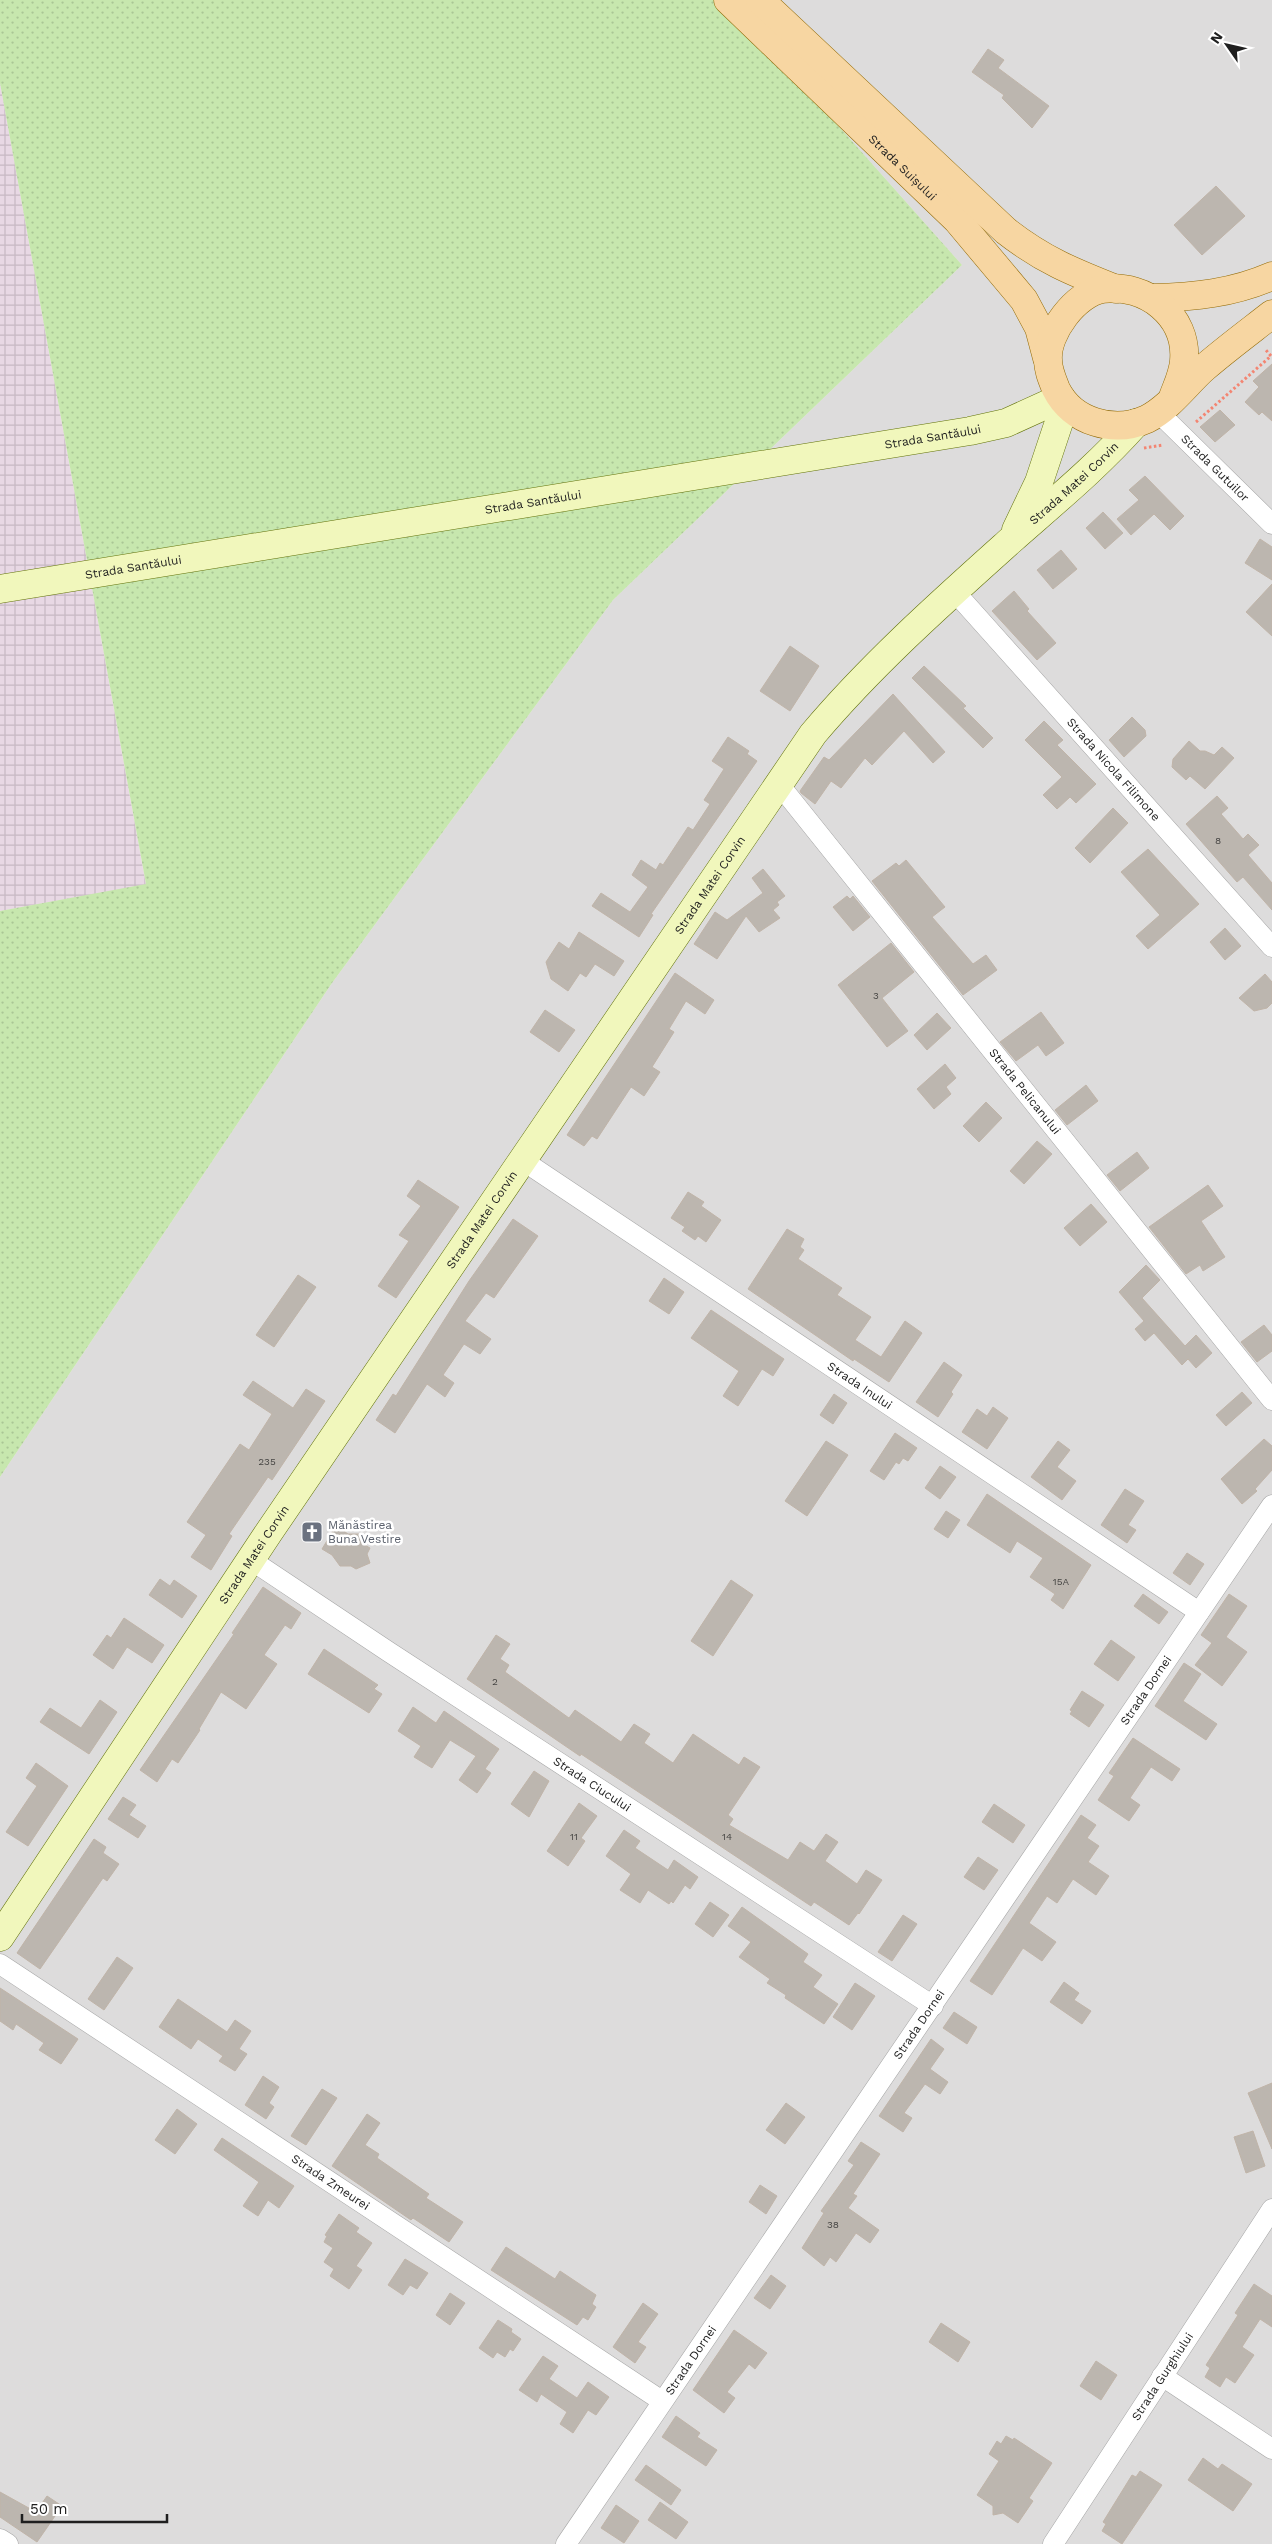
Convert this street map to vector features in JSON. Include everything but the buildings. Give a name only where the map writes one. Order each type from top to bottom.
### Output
[{"type":"main road","name":"Strada Suișului","points":[[728,0],[957,220],[1024,300],[1039,328],[1047,358]]},
{"type":"main road","name":"Strada Suișului","points":[[760,0],[959,189],[1012,236],[1030,250],[1057,266],[1116,289]]},
{"type":"main road","points":[[1152,298],[1166,309],[1176,324],[1183,342],[1184,361],[1156,411],[1098,423],[1076,414],[1063,401],[1049,371],[1047,358],[1057,326],[1068,310],[1100,290],[1116,289],[1152,298],[1197,297],[1247,287],[1272,276]]},
{"type":"main road","name":"Strada Matei Corvin","points":[[0,1937],[251,1560],[778,783],[835,708],[954,592],[1204,368],[1272,314]]},
{"type":"main road","name":"Strada Matei Corvin","points":[[1010,542],[1039,482],[1063,401]]},
{"type":"main road","name":"Strada Santăului","points":[[0,589],[970,431],[1006,423],[1063,401]]},
{"type":"street","name":"Strada Gutuilor","points":[[1156,411],[1272,524]]},
{"type":"street","name":"Strada Nicola Filimone","points":[[954,592],[1272,947]]},
{"type":"street","name":"Strada Pelicanului","points":[[778,783],[1272,1400]]},
{"type":"street","name":"Strada Inului","points":[[522,1160],[1199,1612]]},
{"type":"street","name":"Strada Dornei","points":[[566,2544],[1199,1612],[1269,1518]]},
{"type":"street","name":"Strada Ciucului","points":[[251,1560],[397,1658],[933,2006]]},
{"type":"street","name":"Strada Zmeurei","points":[[0,1964],[662,2400]]},
{"type":"street","name":"Strada Gurghiului","points":[[1052,2544],[1272,2209]]},
{"type":"street","points":[[1162,2376],[1272,2449]]},
{"type":"street","points":[[0,2539],[8,2544]]},
{"type":"shaded area","points":[[755,0],[1272,0],[1272,2544],[0,2544],[0,1477],[332,983],[613,600],[962,265],[770,49]]},
{"type":"shaded area","points":[[0,83],[146,885],[0,911]]},
{"type":"green space","points":[[0,0],[719,0],[770,49],[962,265],[613,600],[332,983],[0,1477],[0,911],[146,884],[0,83]]},
{"type":"place","name":"Mănăstirea Buna Vestire","points":[[312,1532]]}]
